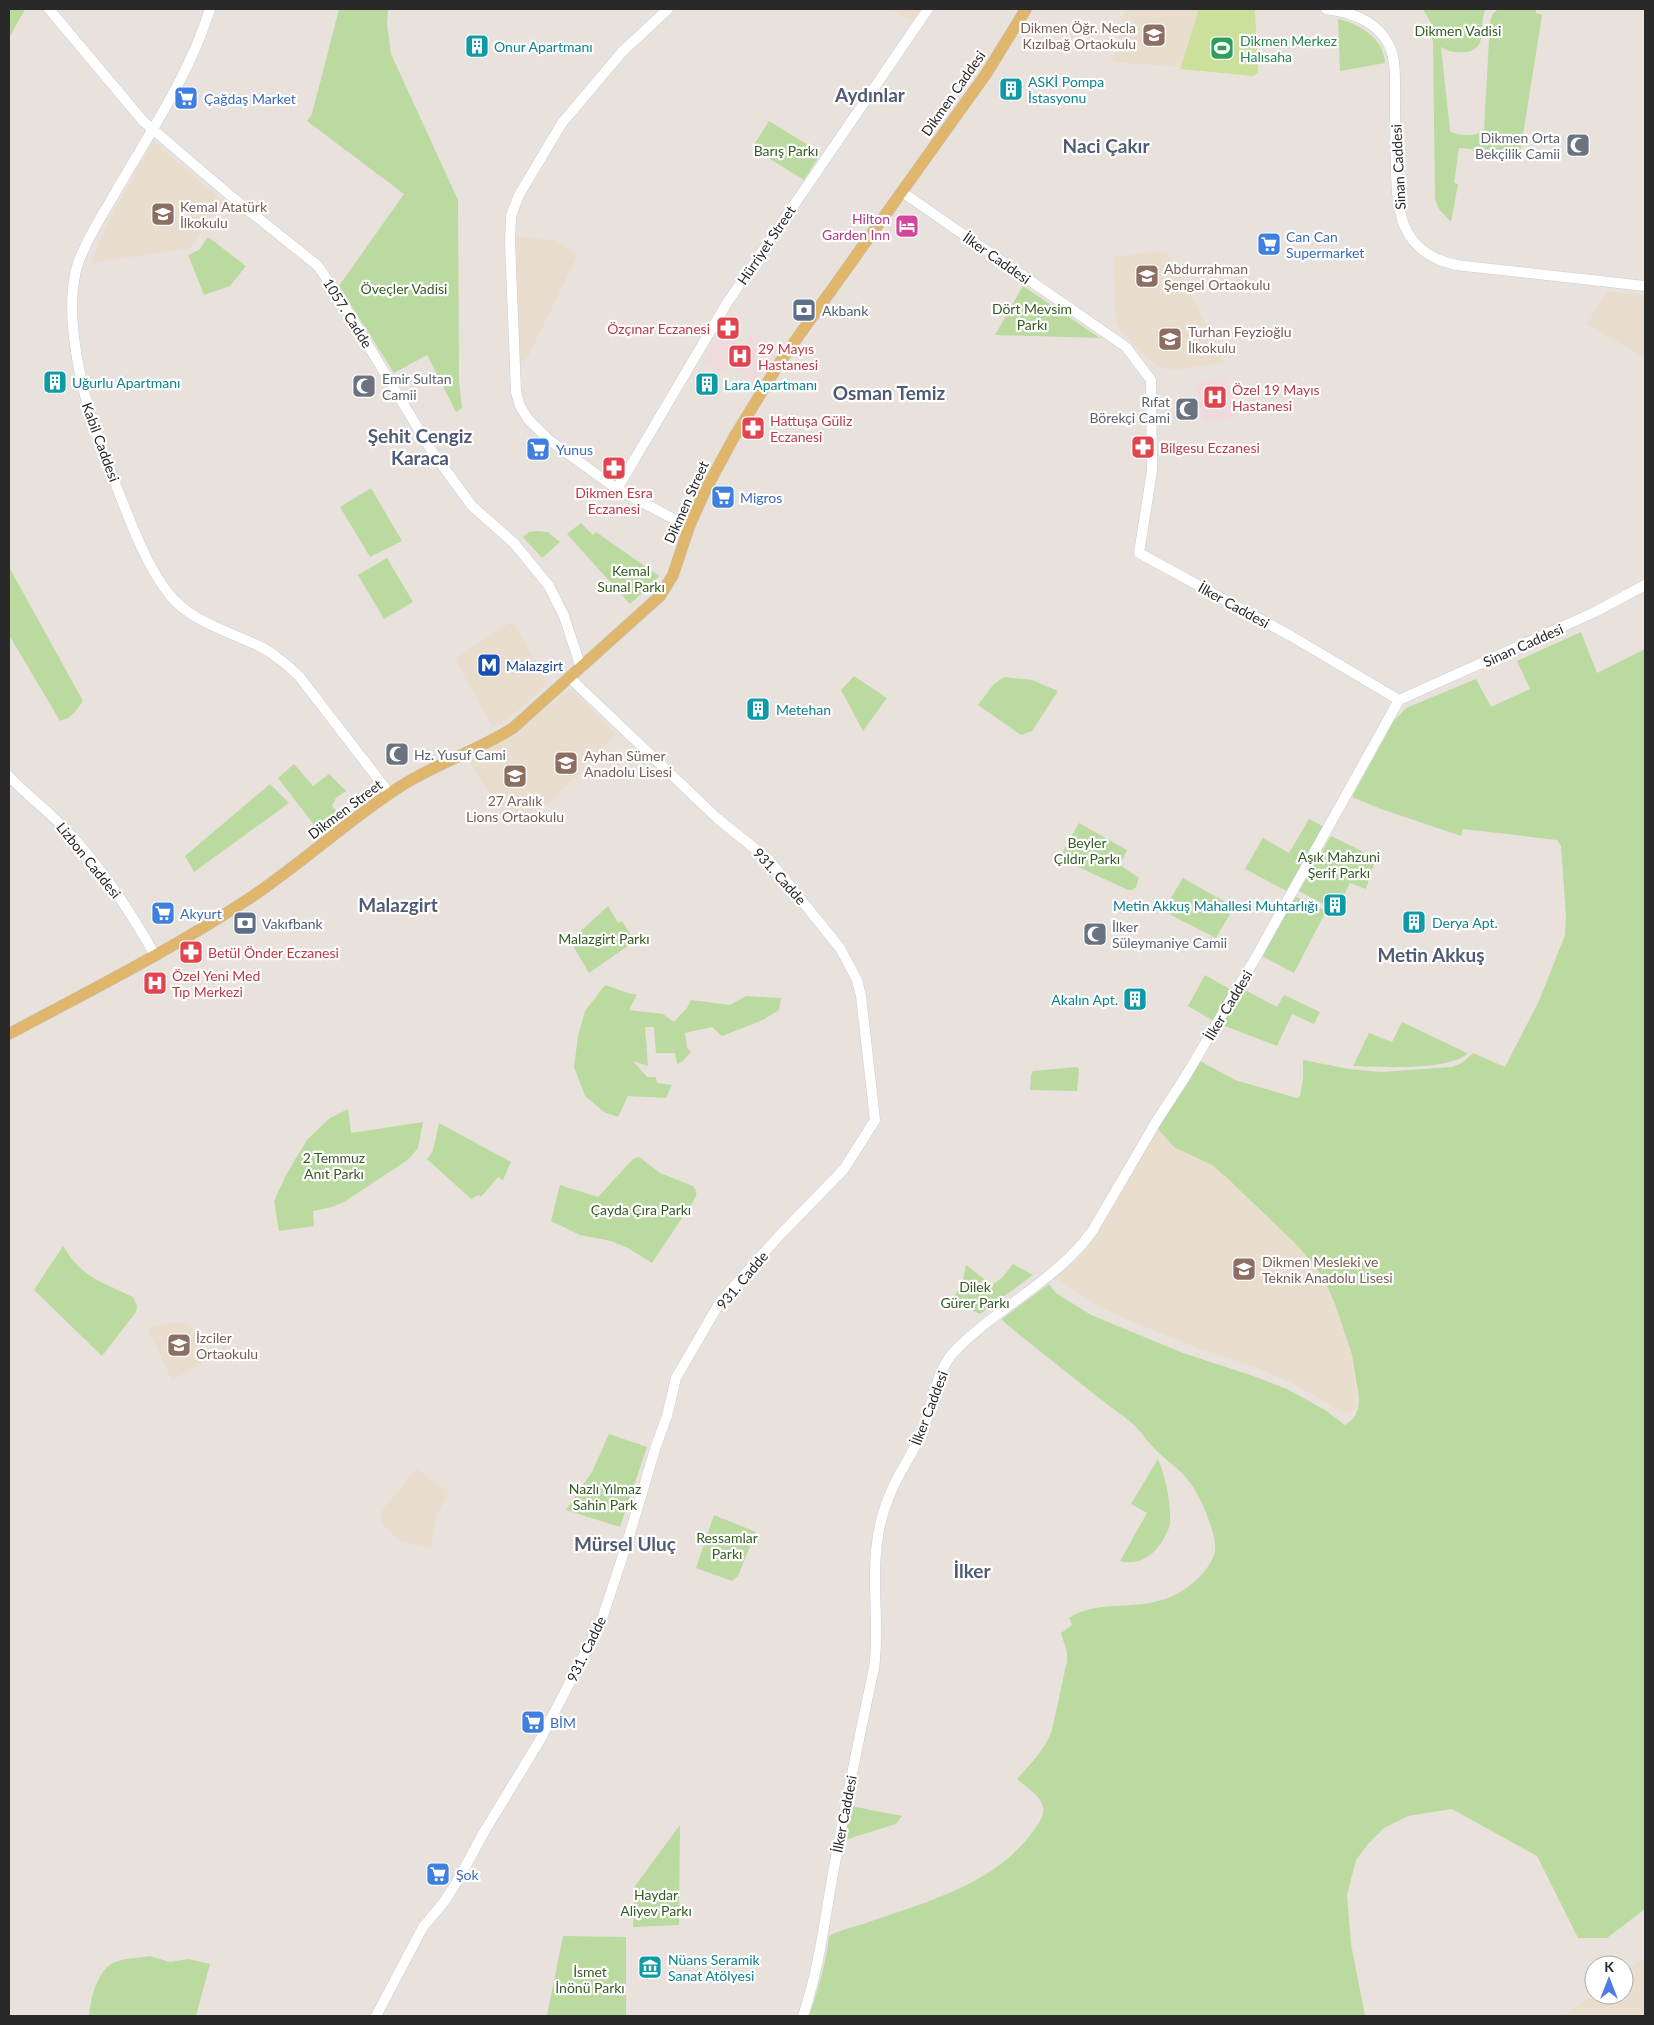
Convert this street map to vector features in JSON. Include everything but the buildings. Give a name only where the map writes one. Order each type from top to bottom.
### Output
[{"type":"main road","name":"1057. Cadde","points":[[49,9],[152,130],[318,266],[341,300],[431,450],[472,506],[514,543],[549,586],[564,616],[581,668]]},
{"type":"main road","name":"Kabil Caddesi","points":[[210,9],[199,40],[152,130],[97,224],[75,272],[72,290],[74,334],[86,404],[103,453],[151,566],[168,594],[187,613],[260,646],[283,661],[299,676],[389,793]]},
{"type":"main road","points":[[668,9],[622,52],[562,123],[519,195],[511,216],[510,241],[516,392],[520,406],[528,420],[549,440],[617,489],[689,527]]},
{"type":"main road","name":"Hürriyet Street","points":[[617,489],[727,303],[928,9]]},
{"type":"main road","name":"Dikmen Caddesi","points":[[902,192],[986,74],[1026,9]]},
{"type":"main road","name":"Sinan Caddesi","points":[[1326,9],[1352,14],[1376,27],[1390,46],[1395,80],[1398,207],[1406,232],[1419,248],[1439,260],[1456,265],[1645,286]]},
{"type":"main road","name":"Dikmen Street","points":[[9,1034],[218,919],[261,890],[389,793],[419,776],[494,740],[513,728],[665,591],[705,491],[733,439],[780,362],[902,192]]},
{"type":"main road","name":"İlker Caddesi","points":[[803,2016],[814,1983],[837,1852],[874,1668],[876,1645],[876,1556],[879,1530],[893,1488],[926,1422],[942,1372],[953,1353],[996,1314],[1068,1260],[1081,1247],[1093,1230],[1256,957],[1399,700],[1291,636],[1139,553],[1152,471],[1151,380],[1126,347],[902,192]]},
{"type":"main road","name":"Sinan Caddesi","points":[[1399,700],[1595,612],[1645,585]]},
{"type":"main road","name":"931. Cadde","points":[[376,2016],[423,1928],[444,1902],[458,1880],[484,1832],[540,1740],[601,1622],[667,1416],[676,1378],[720,1302],[779,1236],[844,1169],[874,1120],[861,996],[857,980],[840,948],[769,860],[718,819],[570,678]]},
{"type":"main road","name":"Lizbon Caddesi","points":[[9,776],[52,814],[83,849],[119,897],[155,955]]},
{"type":"shaded area","points":[[891,9],[921,9],[914,19],[909,20]]},
{"type":"shaded area","name":"Dikmen Öğr. Necla Kızılbağ Ortaokulu","points":[[1125,9],[1199,9],[1180,67],[1112,62]]},
{"type":"shaded area","name":"Kemal Atatürk İlkokulu","points":[[153,141],[223,201],[189,248],[91,263],[105,228]]},
{"type":"shaded area","points":[[516,236],[554,240],[578,254],[527,359],[522,362],[519,360]]},
{"type":"shaded area","points":[[1158,251],[1166,252],[1191,294],[1224,363],[1174,370],[1157,366],[1120,329],[1116,322],[1113,257]]},
{"type":"shaded area","points":[[1607,291],[1645,296],[1645,358],[1587,324]]},
{"type":"shaded area","name":"29 Mayıs Hastanesi","points":[[721,333],[742,347],[751,334],[778,351],[756,383],[729,366],[723,374],[703,362]]},
{"type":"shaded area","name":"Özel 19 Mayıs Hastanesi","points":[[1224,376],[1230,390],[1234,419],[1203,422],[1195,383]]},
{"type":"shaded area","points":[[513,621],[547,683],[519,710],[495,727],[492,726],[456,661],[457,656]]},
{"type":"shaded area","points":[[570,688],[616,734],[548,805],[513,825],[509,823],[468,761],[520,729]]},
{"type":"shaded area","name":"Dikmen Mesleki ve Teknik Anadolu Lisesi","points":[[1157,1128],[1174,1147],[1212,1165],[1226,1177],[1299,1247],[1323,1277],[1335,1304],[1352,1355],[1356,1391],[1356,1407],[1353,1411],[1346,1414],[1290,1382],[1130,1321],[1094,1304],[1058,1280],[1057,1277],[1085,1252]]},
{"type":"shaded area","name":"İzciler Ortaokulu","points":[[177,1322],[189,1325],[196,1332],[209,1359],[172,1380],[148,1329],[156,1325]]},
{"type":"shaded area","points":[[416,1469],[449,1492],[436,1517],[431,1549],[399,1540],[382,1523],[380,1513]]},
{"type":"shaded area","points":[[1645,1957],[1645,2016],[1563,2016],[1584,2001],[1584,2005],[1634,2005],[1634,1965]]},
{"type":"green space","points":[[9,9],[25,9],[9,38]]},
{"type":"green space","name":"Öveçler Vadisi","points":[[339,9],[388,9],[387,23],[391,54],[458,200],[459,381],[462,408],[456,412],[427,355],[394,373],[339,286],[404,194],[307,121],[312,114]]},
{"type":"green space","name":"Dikmen Merkez Halısaha","points":[[1199,9],[1255,9],[1258,73],[1253,76],[1180,69]]},
{"type":"green space","name":"Dikmen Vadisi","points":[[1423,9],[1486,9],[1482,21],[1481,40],[1474,50],[1456,52],[1441,47],[1450,131],[1467,135],[1477,134],[1484,130],[1490,21],[1492,15],[1498,9],[1536,9],[1536,13],[1542,15],[1520,154],[1459,148],[1454,183],[1458,184],[1451,222],[1439,209],[1435,199],[1433,42],[1429,31],[1434,28]]},
{"type":"green space","points":[[1338,19],[1346,21],[1369,34],[1384,54],[1385,63],[1340,71]]},
{"type":"green space","name":"Barış Parkı","points":[[769,121],[821,153],[804,180],[752,148]]},
{"type":"green space","points":[[208,237],[246,266],[230,286],[204,295],[188,255],[199,250]]},
{"type":"green space","name":"Dört Mevsim Parkı","points":[[1023,286],[1100,338],[995,335]]},
{"type":"green space","points":[[371,488],[402,541],[370,557],[340,507]]},
{"type":"green space","name":"Kemal Sunal Parkı","points":[[581,523],[593,535],[596,532],[659,576],[630,604],[567,534]]},
{"type":"green space","points":[[529,532],[548,532],[560,542],[542,558],[523,537]]},
{"type":"green space","points":[[387,558],[413,602],[384,619],[358,575]]},
{"type":"green space","points":[[9,567],[83,701],[75,712],[68,718],[60,721],[9,635]]},
{"type":"green space","points":[[1581,632],[1597,673],[1645,649],[1645,1909],[1607,1938],[1578,1938],[1537,1856],[1452,1809],[1408,1816],[1384,1828],[1368,1844],[1356,1860],[1347,1895],[1351,1944],[1365,2016],[809,2016],[826,1957],[829,1936],[935,1899],[978,1879],[1015,1852],[1038,1825],[1043,1814],[1042,1803],[1017,1779],[1041,1750],[1052,1730],[1067,1661],[1067,1652],[1061,1633],[1072,1625],[1069,1618],[1096,1608],[1155,1602],[1170,1597],[1185,1589],[1199,1577],[1211,1562],[1215,1551],[1214,1536],[1204,1507],[1195,1490],[1183,1474],[1151,1445],[1132,1423],[1002,1319],[1049,1284],[1056,1293],[1091,1315],[1183,1353],[1287,1389],[1325,1410],[1345,1425],[1354,1418],[1358,1409],[1359,1398],[1352,1355],[1335,1304],[1323,1277],[1299,1247],[1226,1177],[1212,1165],[1174,1147],[1157,1128],[1200,1061],[1235,1080],[1297,1098],[1300,1096],[1303,1079],[1303,1060],[1349,1069],[1381,1072],[1452,1067],[1462,1063],[1473,1053],[1505,1067],[1539,1001],[1565,935],[1566,916],[1561,846],[1557,840],[1463,829],[1461,836],[1381,809],[1352,797],[1393,722],[1406,708],[1476,679],[1491,707],[1530,689],[1517,661]]},
{"type":"green space","points":[[854,676],[887,698],[863,731],[841,690]]},
{"type":"green space","points":[[1004,677],[1032,680],[1058,691],[1032,731],[1021,735],[978,705],[993,685]]},
{"type":"green space","points":[[294,764],[313,786],[329,774],[346,791],[336,798],[332,806],[340,815],[318,830],[278,778]]},
{"type":"green space","points":[[270,784],[289,803],[194,872],[185,856]]},
{"type":"green space","points":[[1309,819],[1328,829],[1292,895],[1326,911],[1294,973],[1258,954],[1292,894],[1245,869],[1263,838],[1289,853]]},
{"type":"green space","name":"Beyler Çıldır Parkı","points":[[1079,823],[1127,850],[1120,865],[1139,878],[1136,887],[1128,890],[1059,858]]},
{"type":"green space","name":"Aşık Mahzuni Şerif Parkı","points":[[1331,836],[1376,858],[1366,889],[1350,883],[1341,901],[1329,896],[1325,905],[1299,891]]},
{"type":"green space","points":[[1183,878],[1234,907],[1216,938],[1163,911]]},
{"type":"green space","name":"Malazgirt Parkı","points":[[608,906],[618,923],[622,921],[635,941],[589,973],[570,941]]},
{"type":"green space","points":[[1205,975],[1235,992],[1239,987],[1277,1007],[1284,995],[1320,1012],[1314,1024],[1292,1014],[1277,1046],[1217,1023],[1188,1006]]},
{"type":"green space","points":[[605,985],[637,995],[629,1010],[663,1014],[674,1022],[687,1008],[691,1000],[730,1005],[746,996],[781,998],[779,1010],[763,1020],[722,1036],[712,1027],[685,1033],[687,1048],[691,1052],[682,1062],[677,1064],[675,1053],[656,1053],[654,1027],[645,1027],[648,1066],[633,1061],[647,1077],[656,1077],[657,1083],[672,1085],[666,1098],[628,1096],[618,1117],[604,1112],[585,1096],[574,1067],[578,1036],[585,1011]]},
{"type":"green space","points":[[1402,1022],[1467,1054],[1445,1063],[1429,1066],[1353,1066],[1369,1033],[1392,1042]]},
{"type":"green space","points":[[1076,1067],[1079,1069],[1077,1091],[1030,1090],[1033,1071]]},
{"type":"green space","name":"2 Temmuz Anıt Parkı","points":[[348,1109],[351,1133],[423,1122],[418,1148],[409,1159],[344,1202],[313,1211],[314,1226],[279,1231],[274,1201],[287,1173],[307,1140],[330,1118]]},
{"type":"green space","points":[[439,1123],[511,1162],[503,1180],[498,1177],[481,1197],[479,1195],[471,1199],[427,1159],[433,1151]]},
{"type":"green space","name":"Çayda Çıra Parkı","points":[[639,1157],[660,1173],[693,1186],[696,1193],[696,1197],[652,1263],[628,1248],[611,1241],[580,1235],[551,1221],[560,1185],[598,1197],[633,1159]]},
{"type":"green space","points":[[63,1246],[78,1266],[102,1283],[133,1297],[137,1306],[136,1312],[102,1356],[34,1290]]},
{"type":"green space","name":"Dilek Gürer Parkı","points":[[1013,1264],[1033,1275],[980,1314],[952,1301],[963,1280],[966,1265],[992,1285],[1002,1278]]},
{"type":"green space","name":"Nazlı Yılmaz Sahin Park","points":[[609,1434],[647,1447],[620,1527],[566,1510],[592,1472]]},
{"type":"green space","points":[[1158,1459],[1166,1482],[1169,1499],[1169,1528],[1160,1544],[1146,1558],[1134,1562],[1120,1561],[1147,1513],[1131,1504]]},
{"type":"green space","name":"Ressamlar Parkı","points":[[714,1515],[756,1532],[738,1576],[732,1581],[696,1568]]},
{"type":"green space","points":[[851,1806],[902,1816],[896,1824],[848,1839],[844,1835]]},
{"type":"green space","name":"Haydar Aliyev Parkı","points":[[680,1825],[679,1925],[633,1927],[635,1886]]},
{"type":"green space","name":"İsmet İnönü Parkı","points":[[563,1936],[626,1937],[626,2016],[547,2016]]},
{"type":"green space","points":[[150,1956],[170,1962],[188,1959],[210,1964],[196,2016],[89,2016],[96,1985],[109,1965],[124,1960]]},
{"type":"place","name":"Dikmen Öğr. Necla Kızılbağ Ortaokulu","points":[[1154,35]]},
{"type":"place","name":"Onur Apartmanı","points":[[477,46]]},
{"type":"place","name":"Dikmen Merkez Halısaha","points":[[1222,48]]},
{"type":"place","name":"ASKİ Pompa İstasyonu","points":[[1011,89]]},
{"type":"place","name":"Çağdaş Market","points":[[186,98]]},
{"type":"place","name":"Dikmen Orta Bekçilik Camii","points":[[1578,145]]},
{"type":"place","name":"Kemal Atatürk İlkokulu","points":[[163,214]]},
{"type":"place","name":"Hilton Garden Inn","points":[[907,226]]},
{"type":"place","name":"Can Can Supermarket","points":[[1269,244]]},
{"type":"place","name":"Abdurrahman Şengel Ortaokulu","points":[[1147,276]]},
{"type":"place","name":"Akbank","points":[[804,310]]},
{"type":"place","name":"Özçınar Eczanesi","points":[[728,328]]},
{"type":"place","name":"Turhan Feyzioğlu İlkokulu","points":[[1170,339]]},
{"type":"place","name":"29 Mayıs Hastanesi","points":[[740,356]]},
{"type":"place","name":"Uğurlu Apartmanı","points":[[55,382]]},
{"type":"place","name":"Lara Apartmanı","points":[[707,384]]},
{"type":"place","name":"Emir Sultan Camii","points":[[364,386]]},
{"type":"place","name":"Özel 19 Mayıs Hastanesi","points":[[1215,397]]},
{"type":"place","name":"Rıfat Börekçi Cami","points":[[1187,409]]},
{"type":"place","name":"Hattuşa Güliz Eczanesi","points":[[753,428]]},
{"type":"place","name":"Bilgesu Eczanesi","points":[[1143,447]]},
{"type":"place","name":"Yunus","points":[[538,449]]},
{"type":"place","name":"Dikmen Esra Eczanesi","points":[[614,468]]},
{"type":"place","name":"Migros","points":[[723,497]]},
{"type":"place","name":"Malazgirt","points":[[489,665]]},
{"type":"place","name":"Metehan","points":[[758,709]]},
{"type":"place","name":"Hz. Yusuf Cami","points":[[397,754]]},
{"type":"place","name":"Ayhan Sümer Anadolu Lisesi","points":[[566,763]]},
{"type":"place","name":"27 Aralık Lions Ortaokulu","points":[[515,776]]},
{"type":"place","name":"Metin Akkuş Mahallesi Muhtarlığı","points":[[1335,905]]},
{"type":"place","name":"Akyurt","points":[[163,913]]},
{"type":"place","name":"Derya Apt.","points":[[1414,922]]},
{"type":"place","name":"Vakıfbank","points":[[245,923]]},
{"type":"place","name":"İlker Süleymaniye Camii","points":[[1095,934]]},
{"type":"place","name":"Betül Önder Eczanesi","points":[[191,952]]},
{"type":"place","name":"Özel Yeni Med Tıp Merkezi","points":[[155,983]]},
{"type":"place","name":"Akalın Apt.","points":[[1135,999]]},
{"type":"place","name":"Dikmen Mesleki ve Teknik Anadolu Lisesi","points":[[1244,1269]]},
{"type":"place","name":"İzciler Ortaokulu","points":[[179,1345]]},
{"type":"place","name":"BİM","points":[[533,1722]]},
{"type":"place","name":"Şok","points":[[438,1874]]},
{"type":"place","name":"Nüans Seramik Sanat Atölyesi","points":[[650,1967]]},
{"type":"district","name":"Aydınlar","points":[[870,94]]},
{"type":"district","name":"Naci Çakır","points":[[1106,145]]},
{"type":"district","name":"Osman Temiz","points":[[889,392]]},
{"type":"district","name":"Şehit Cengiz Karaca","points":[[420,446]]},
{"type":"district","name":"Malazgirt","points":[[398,904]]},
{"type":"district","name":"Metin Akkuş","points":[[1431,954]]},
{"type":"district","name":"Mürsel Uluç","points":[[625,1543]]},
{"type":"district","name":"İlker","points":[[972,1570]]}]
